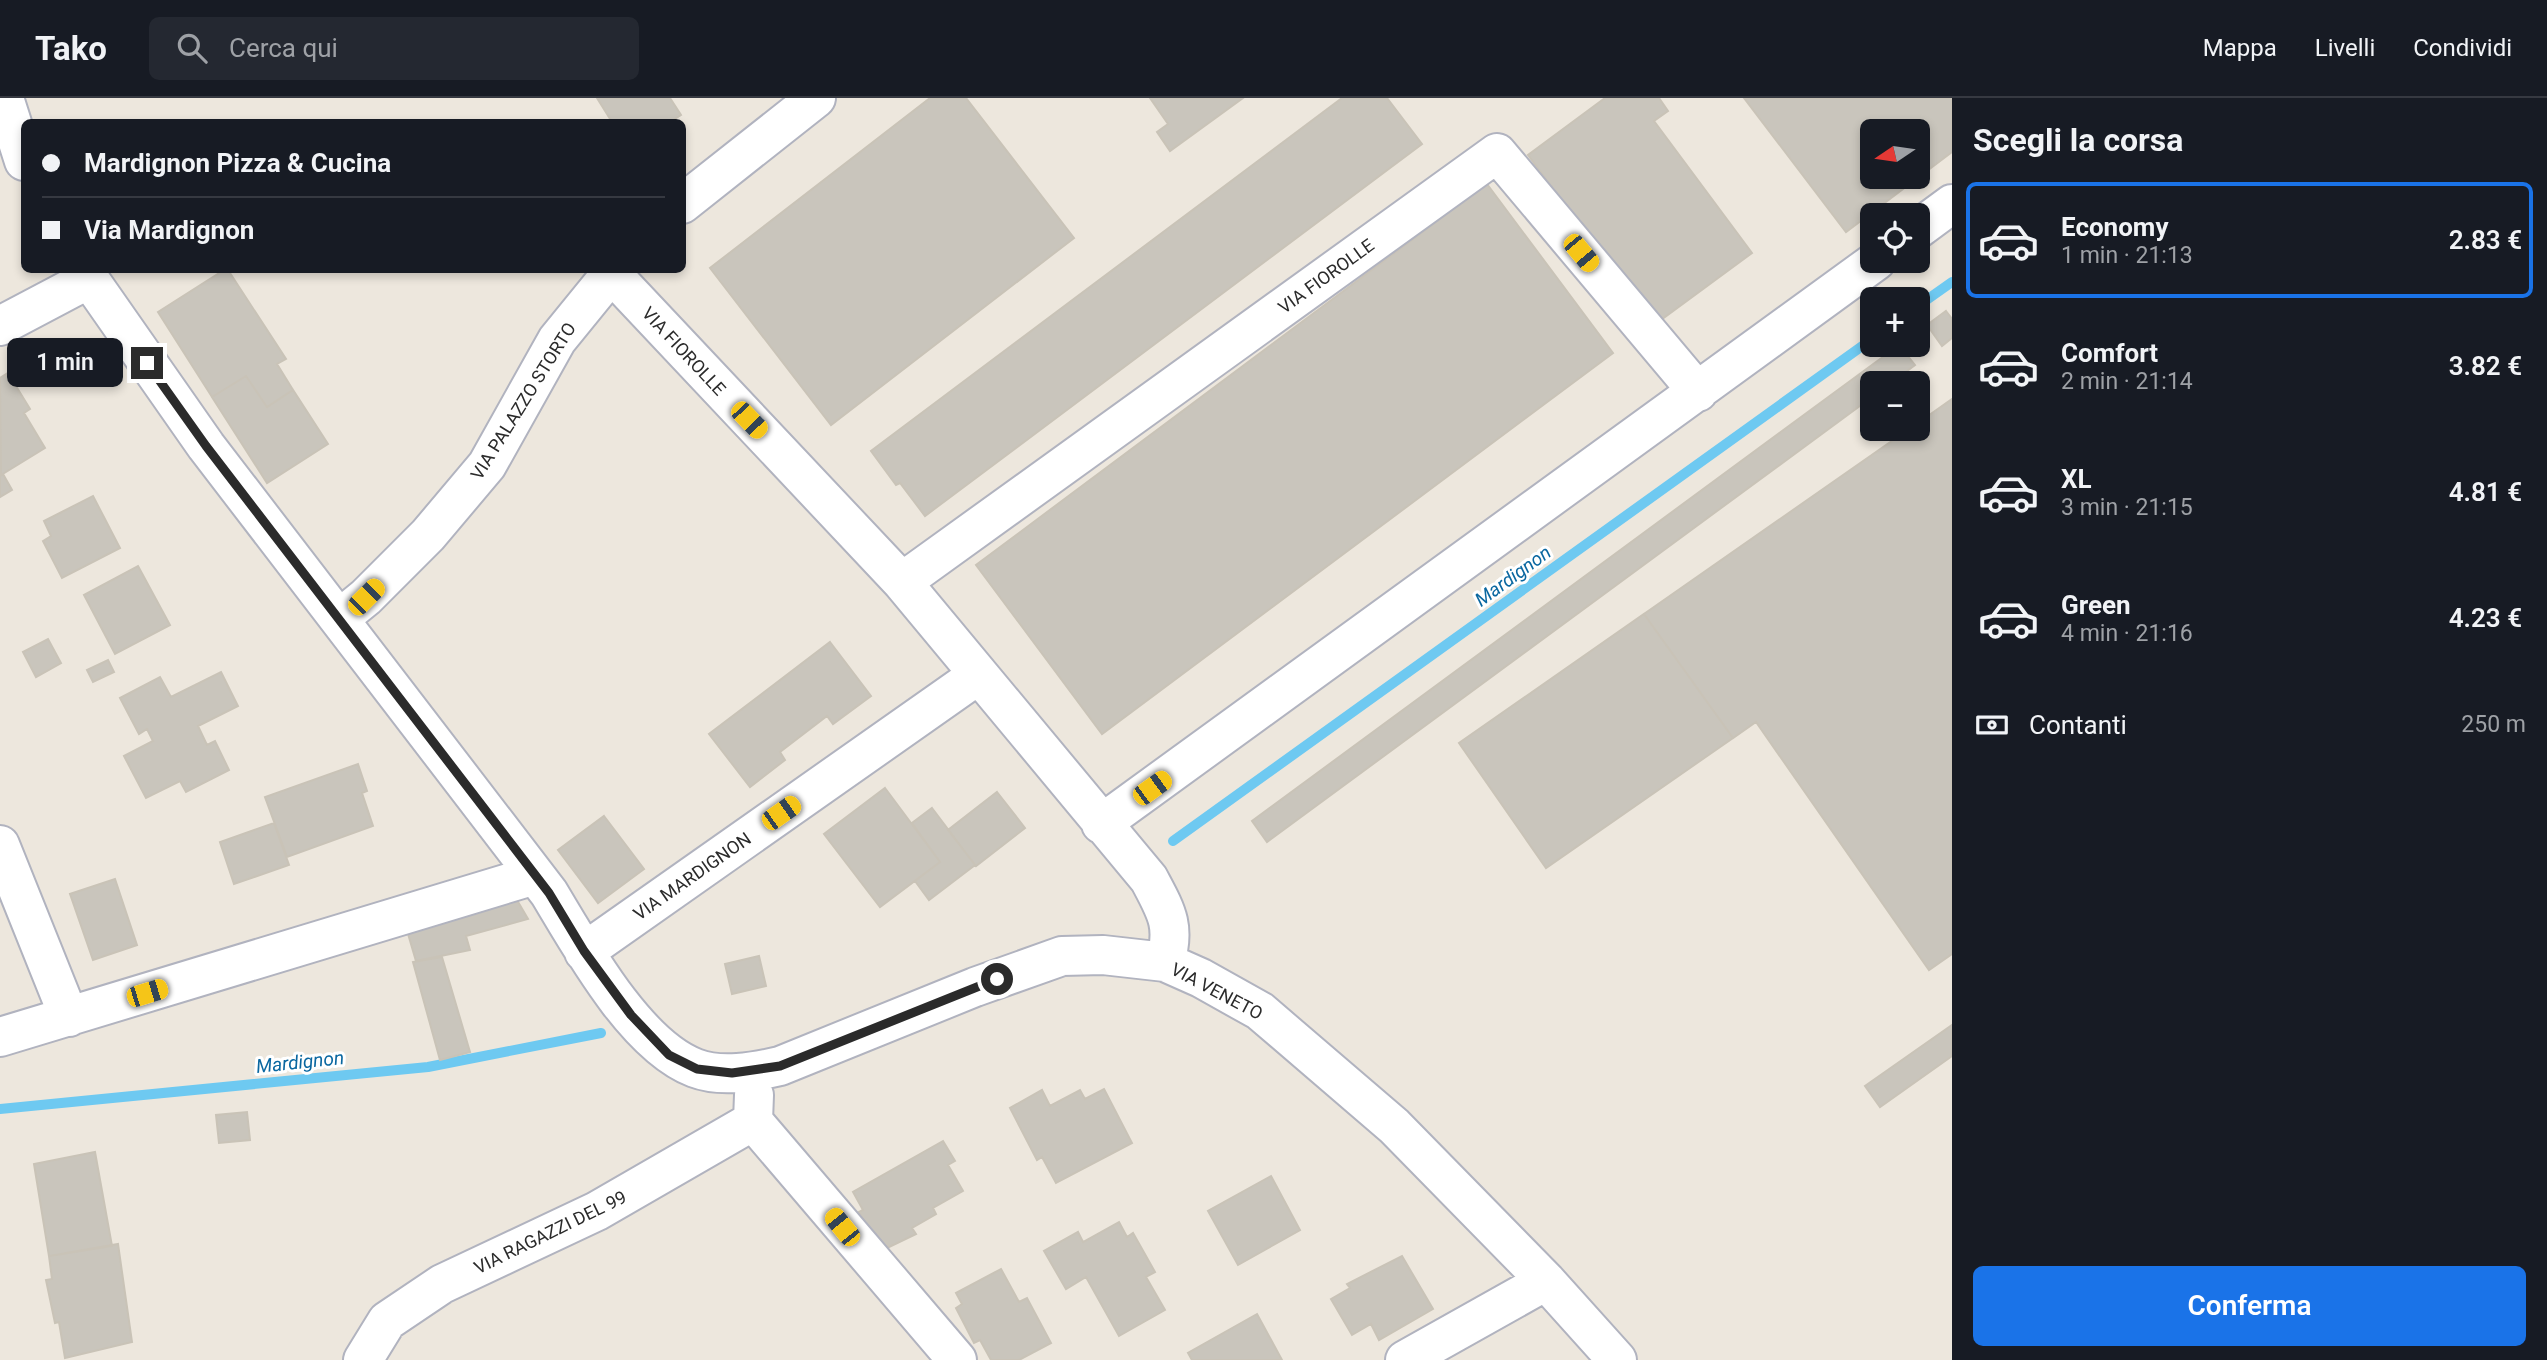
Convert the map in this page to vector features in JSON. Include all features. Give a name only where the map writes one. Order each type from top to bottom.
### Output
[{"type":"street","points":[[4,98],[21,152]]},
{"type":"street","points":[[686,201],[816,98]]},
{"type":"street","name":"VIA FIOROLLE","points":[[902,582],[1497,153],[1698,392]]},
{"type":"street","points":[[1930,220],[1952,204]]},
{"type":"street","name":"VIA PALAZZO STORTO","points":[[339,619],[366,597],[428,535],[488,465],[556,340],[610,273]]},
{"type":"street","name":"VIA FIOROLLE","points":[[614,273],[902,582],[1149,879],[1166,910],[1171,940],[1165,962]]},
{"type":"street","points":[[1101,824],[1860,273]]},
{"type":"street","points":[[0,326],[86,274],[206,446],[535,875],[584,951]]},
{"type":"street","name":"VIA MARDIGNON","points":[[584,951],[978,675]]},
{"type":"street","points":[[0,845],[69,1017]]},
{"type":"street","points":[[0,1037],[535,875]]},
{"type":"street","name":"VIA VENETO","points":[[584,951],[631,1015],[669,1055],[697,1069],[732,1073],[754,1072],[780,1066],[975,987],[1062,956],[1103,955],[1165,962],[1201,978],[1260,1011],[1394,1126],[1546,1281],[1617,1360]]},
{"type":"street","points":[[754,1072],[753,1121],[957,1360]]},
{"type":"street","name":"VIA RAGAZZI DEL 99","points":[[363,1360],[387,1321],[442,1284],[597,1211],[753,1121]]},
{"type":"street","points":[[1405,1360],[1546,1281]]},
{"type":"building","points":[[597,98],[670,98],[681,115],[675,119],[610,119]]},
{"type":"building","points":[[930,98],[966,98],[1074,238],[831,425],[710,268]]},
{"type":"building","points":[[1150,98],[1243,98],[1170,151],[1157,132],[1168,124]]},
{"type":"building","points":[[1342,98],[1387,98],[1422,144],[925,516],[900,483],[896,485],[871,451]]},
{"type":"building","points":[[1605,98],[1659,98],[1668,111],[1654,121],[1752,253],[1654,325],[1528,155]]},
{"type":"building","points":[[1744,98],[1952,98],[1952,152],[1930,169],[1930,119],[1860,119],[1860,189],[1903,189],[1884,203],[1860,203],[1860,221],[1846,232]]},
{"type":"building","points":[[1487,184],[1613,353],[1102,734],[976,565]]},
{"type":"building","points":[[219,273],[230,273],[286,359],[277,364],[293,390],[267,407],[246,376],[212,397],[158,312]]},
{"type":"building","points":[[1946,311],[1952,319],[1952,338],[1942,346],[1930,329],[1930,323]]},
{"type":"building","points":[[1883,357],[1909,357],[1915,365],[1907,371],[1864,371]]},
{"type":"building","points":[[8,373],[30,409],[24,413],[45,448],[1,475],[0,378]]},
{"type":"building","points":[[1860,374],[1860,406],[1267,842],[1252,821]]},
{"type":"building","points":[[246,376],[267,407],[293,390],[328,444],[267,483],[212,397]]},
{"type":"building","points":[[1952,399],[1952,954],[1929,970],[1756,722],[1733,738],[1644,614],[1892,441],[1930,441],[1930,415]]},
{"type":"building","points":[[3,474],[12,490],[0,497],[0,476]]},
{"type":"building","points":[[93,496],[120,548],[62,578],[43,541],[51,536],[44,521]]},
{"type":"building","points":[[138,566],[170,625],[115,654],[84,595]]},
{"type":"building","points":[[1644,614],[1733,738],[1546,868],[1459,743]]},
{"type":"building","points":[[48,639],[61,663],[36,677],[23,652]]},
{"type":"building","points":[[830,642],[871,696],[833,724],[827,716],[780,752],[785,760],[750,787],[709,734]]},
{"type":"building","points":[[108,660],[114,672],[93,682],[87,670]]},
{"type":"building","points":[[221,672],[238,706],[198,726],[207,745],[215,741],[229,770],[186,792],[180,781],[146,798],[124,756],[153,741],[147,729],[139,734],[120,698],[160,677],[171,697]]},
{"type":"building","points":[[358,764],[367,791],[362,793],[373,826],[287,857],[265,797]]},
{"type":"building","points":[[885,788],[940,862],[880,907],[824,834]]},
{"type":"building","points":[[997,792],[1025,828],[976,866],[948,830]]},
{"type":"building","points":[[932,808],[975,865],[929,900],[915,881],[940,862],[912,823]]},
{"type":"building","points":[[604,816],[644,869],[598,903],[558,850]]},
{"type":"building","points":[[274,823],[289,865],[234,884],[220,842]]},
{"type":"building","points":[[115,879],[137,945],[93,960],[70,894]]},
{"type":"building","points":[[514,895],[528,919],[466,936],[470,950],[416,961],[406,927]]},
{"type":"building","points":[[759,956],[766,986],[732,994],[725,964]]},
{"type":"building","points":[[442,957],[470,1052],[440,1060],[413,962]]},
{"type":"building","points":[[1952,1025],[1952,1056],[1880,1107],[1865,1086]]},
{"type":"building","points":[[1104,1089],[1132,1143],[1056,1183],[1042,1157],[1037,1160],[1010,1108],[1042,1090],[1050,1106],[1080,1090],[1085,1099]]},
{"type":"building","points":[[247,1112],[250,1140],[219,1143],[216,1115]]},
{"type":"building","points":[[943,1141],[955,1161],[948,1165],[963,1191],[933,1208],[936,1214],[912,1228],[916,1234],[881,1251],[859,1212],[863,1210],[853,1192]]},
{"type":"building","points":[[95,1152],[112,1246],[49,1256],[34,1164]]},
{"type":"building","points":[[1271,1176],[1300,1230],[1238,1265],[1208,1211]]},
{"type":"building","points":[[1119,1222],[1127,1237],[1133,1233],[1155,1272],[1146,1277],[1165,1310],[1119,1336],[1086,1277],[1066,1289],[1044,1251],[1078,1232],[1083,1242]]},
{"type":"building","points":[[118,1244],[132,1342],[65,1358],[59,1322],[55,1323],[46,1280],[52,1279],[49,1256]]},
{"type":"building","points":[[1402,1256],[1433,1309],[1379,1340],[1371,1324],[1352,1335],[1331,1299],[1350,1288],[1347,1284]]},
{"type":"building","points":[[1001,1269],[1019,1302],[1027,1298],[1051,1343],[1019,1360],[991,1360],[980,1340],[974,1343],[956,1308],[962,1304],[956,1293]]},
{"type":"building","points":[[1257,1314],[1282,1360],[1192,1360],[1188,1353]]},
{"type":"waterway","name":"Mardignon","points":[[1930,298],[1952,282]]},
{"type":"waterway","name":"Mardignon","points":[[1173,841],[1860,348]]},
{"type":"waterway","name":"Mardignon","points":[[0,1109],[428,1067],[601,1033]]},
{"type":"route","points":[[147,363],[206,446],[549,893],[584,951],[631,1015],[669,1055],[697,1069],[732,1073],[754,1072],[780,1066],[997,979]]}]
